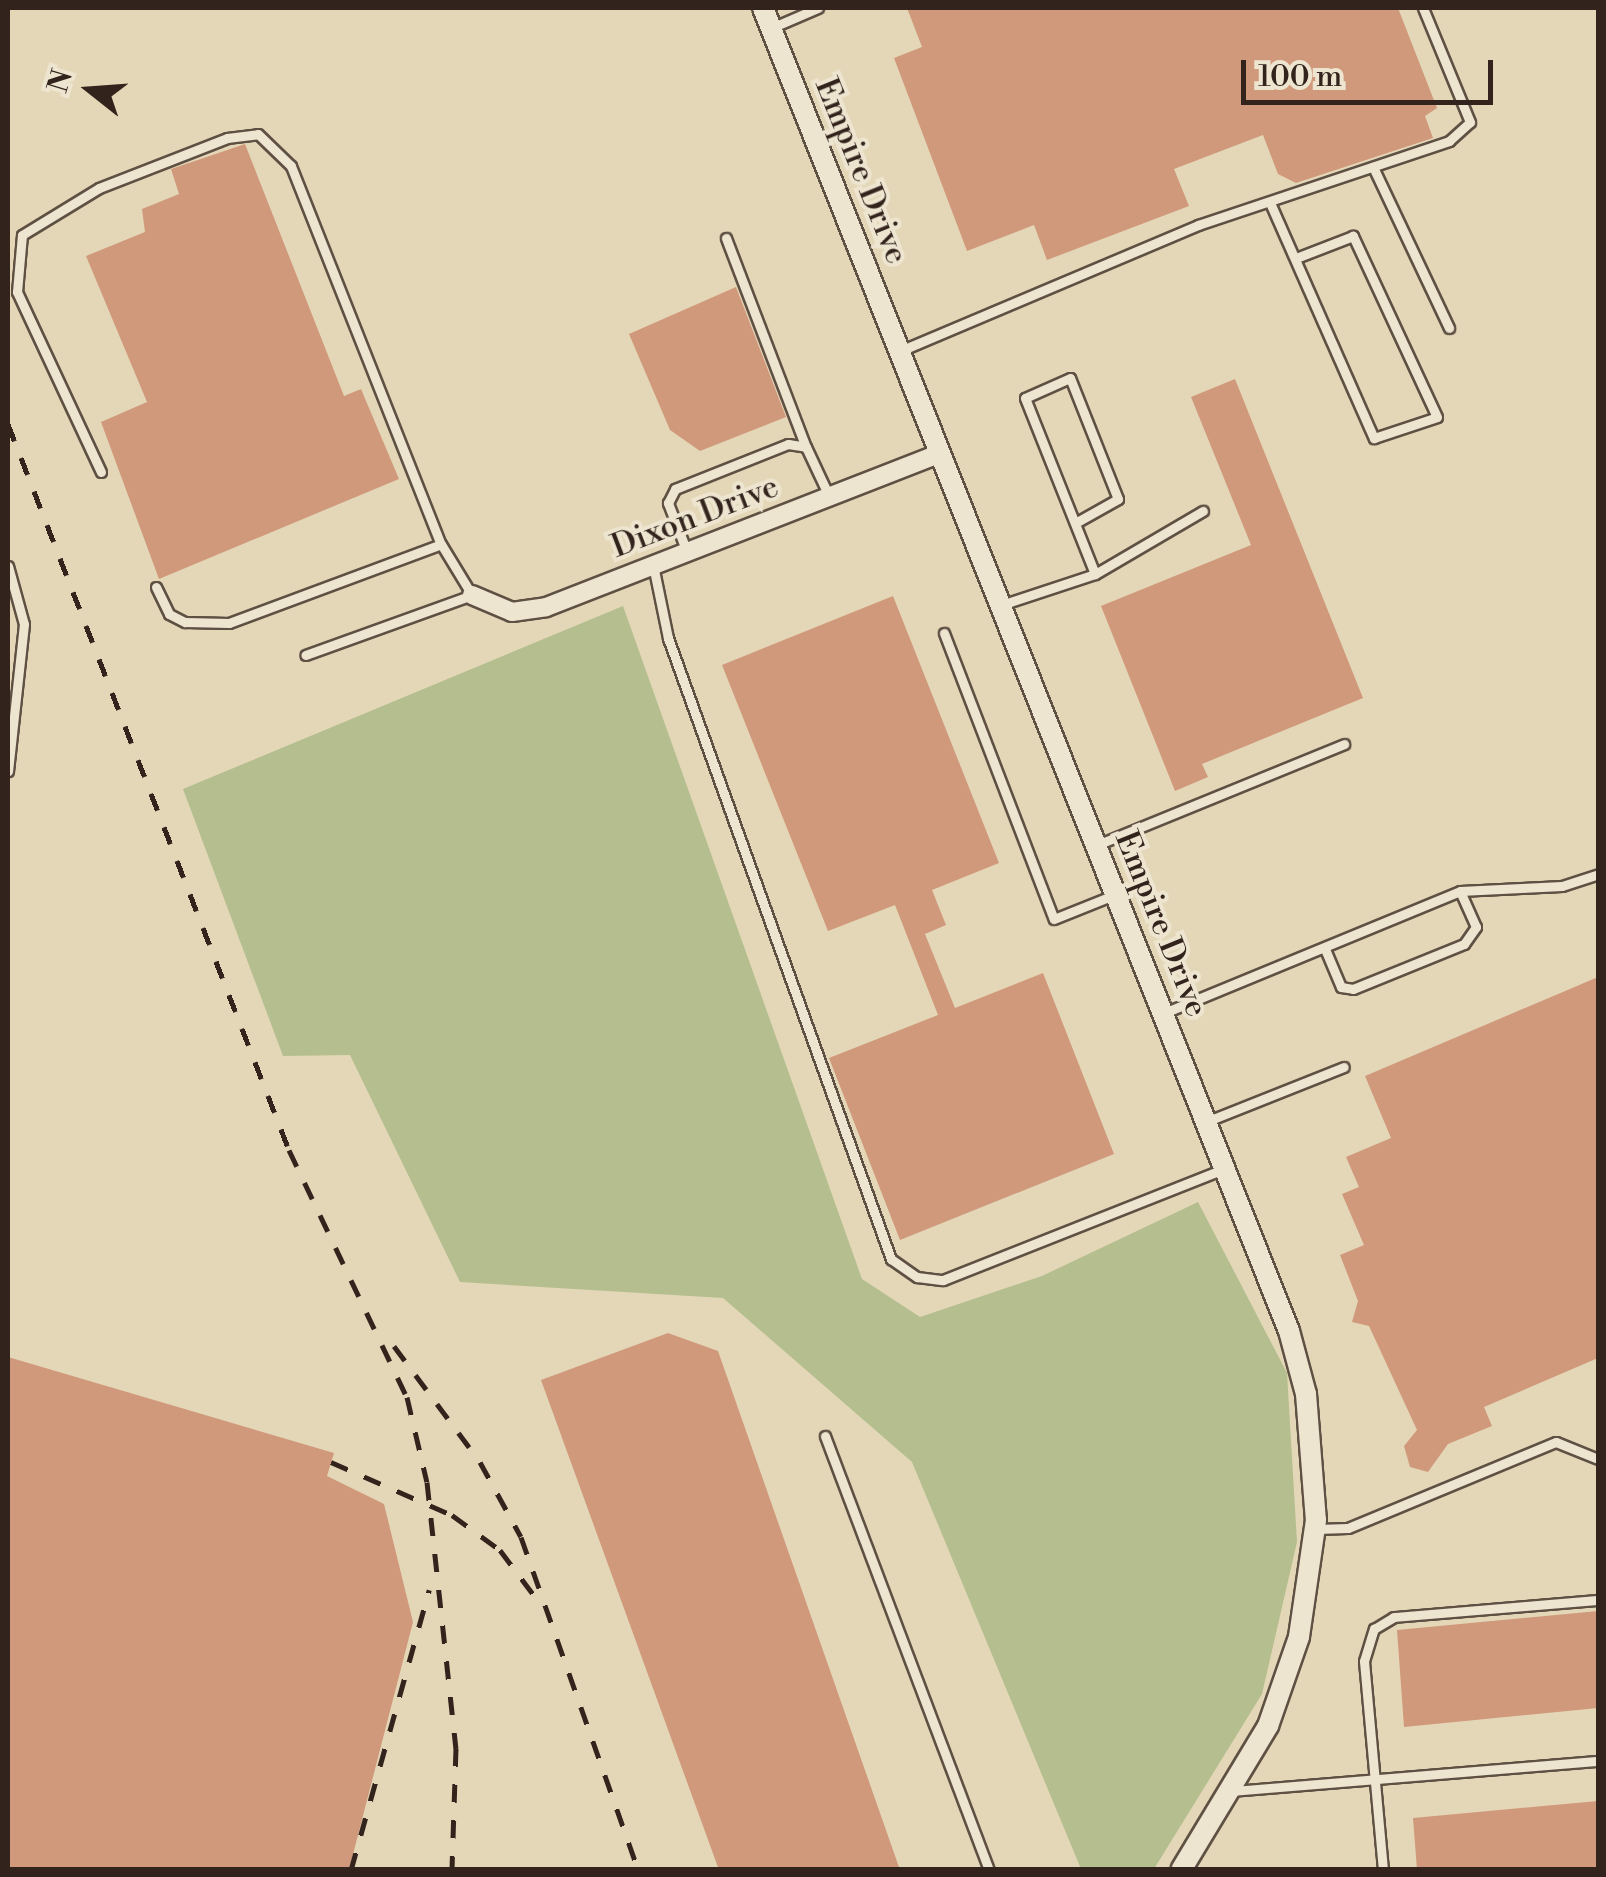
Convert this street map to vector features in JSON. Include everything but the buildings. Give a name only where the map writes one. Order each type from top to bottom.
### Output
[{"type":"street","name":"Empire Drive","points":[[767,18],[1098,845],[1299,1364],[1316,1529],[1308,1598],[1285,1682],[1231,1791],[1181,1870]]},
{"type":"street","name":"Dixon Drive","points":[[472,594],[495,609],[528,612],[940,453]]},
{"type":"lane","points":[[767,18],[818,8]]},
{"type":"lane","points":[[900,351],[1198,226],[1271,205],[1450,141],[1470,122],[1424,8]]},
{"type":"lane","points":[[101,472],[18,292],[22,236],[99,188],[227,138],[258,134],[290,166],[442,544],[472,594],[305,656]]},
{"type":"lane","points":[[1373,167],[1449,328]]},
{"type":"lane","points":[[1271,205],[1374,438],[1436,417],[1353,236],[1296,258]]},
{"type":"lane","points":[[726,238],[829,496]]},
{"type":"lane","points":[[1077,522],[1118,499],[1070,378],[1025,398],[1095,574]]},
{"type":"lane","points":[[687,552],[668,503],[674,489],[788,444],[806,446]]},
{"type":"lane","points":[[1001,605],[1095,574],[1203,511]]},
{"type":"lane","points":[[156,587],[169,614],[185,622],[228,623],[442,544]]},
{"type":"lane","points":[[8,566],[24,624],[8,771]]},
{"type":"lane","points":[[653,566],[668,638],[892,1259],[917,1277],[942,1280],[1225,1168]]},
{"type":"lane","points":[[944,633],[1054,918],[1117,894]]},
{"type":"lane","points":[[1098,845],[1344,744]]},
{"type":"lane","points":[[1164,1013],[1460,892],[1562,886],[1598,874]]},
{"type":"lane","points":[[1324,949],[1341,987],[1353,988],[1464,944],[1476,927],[1460,892]]},
{"type":"lane","points":[[1207,1122],[1344,1067]]},
{"type":"lane","points":[[825,1436],[989,1870]]},
{"type":"lane","points":[[1316,1529],[1348,1528],[1556,1442],[1598,1459]]},
{"type":"lane","points":[[1383,1870],[1364,1661],[1382,1622],[1598,1600]]},
{"type":"lane","points":[[1231,1791],[1598,1761]]},
{"type":"green space","points":[[623,606],[862,1279],[920,1317],[1042,1276],[1198,1202],[1287,1373],[1297,1542],[1262,1694],[1154,1869],[1081,1869],[912,1462],[723,1298],[460,1282],[350,1055],[283,1056],[183,789]]},
{"type":"railway","points":[[8,424],[289,1150],[407,1397],[427,1482],[456,1748],[452,1870]]},
{"type":"railway","points":[[394,1346],[480,1462],[521,1537],[638,1870]]},
{"type":"railway","points":[[331,1462],[452,1515],[500,1550],[536,1598]]},
{"type":"railway","points":[[351,1870],[429,1590]]}]
